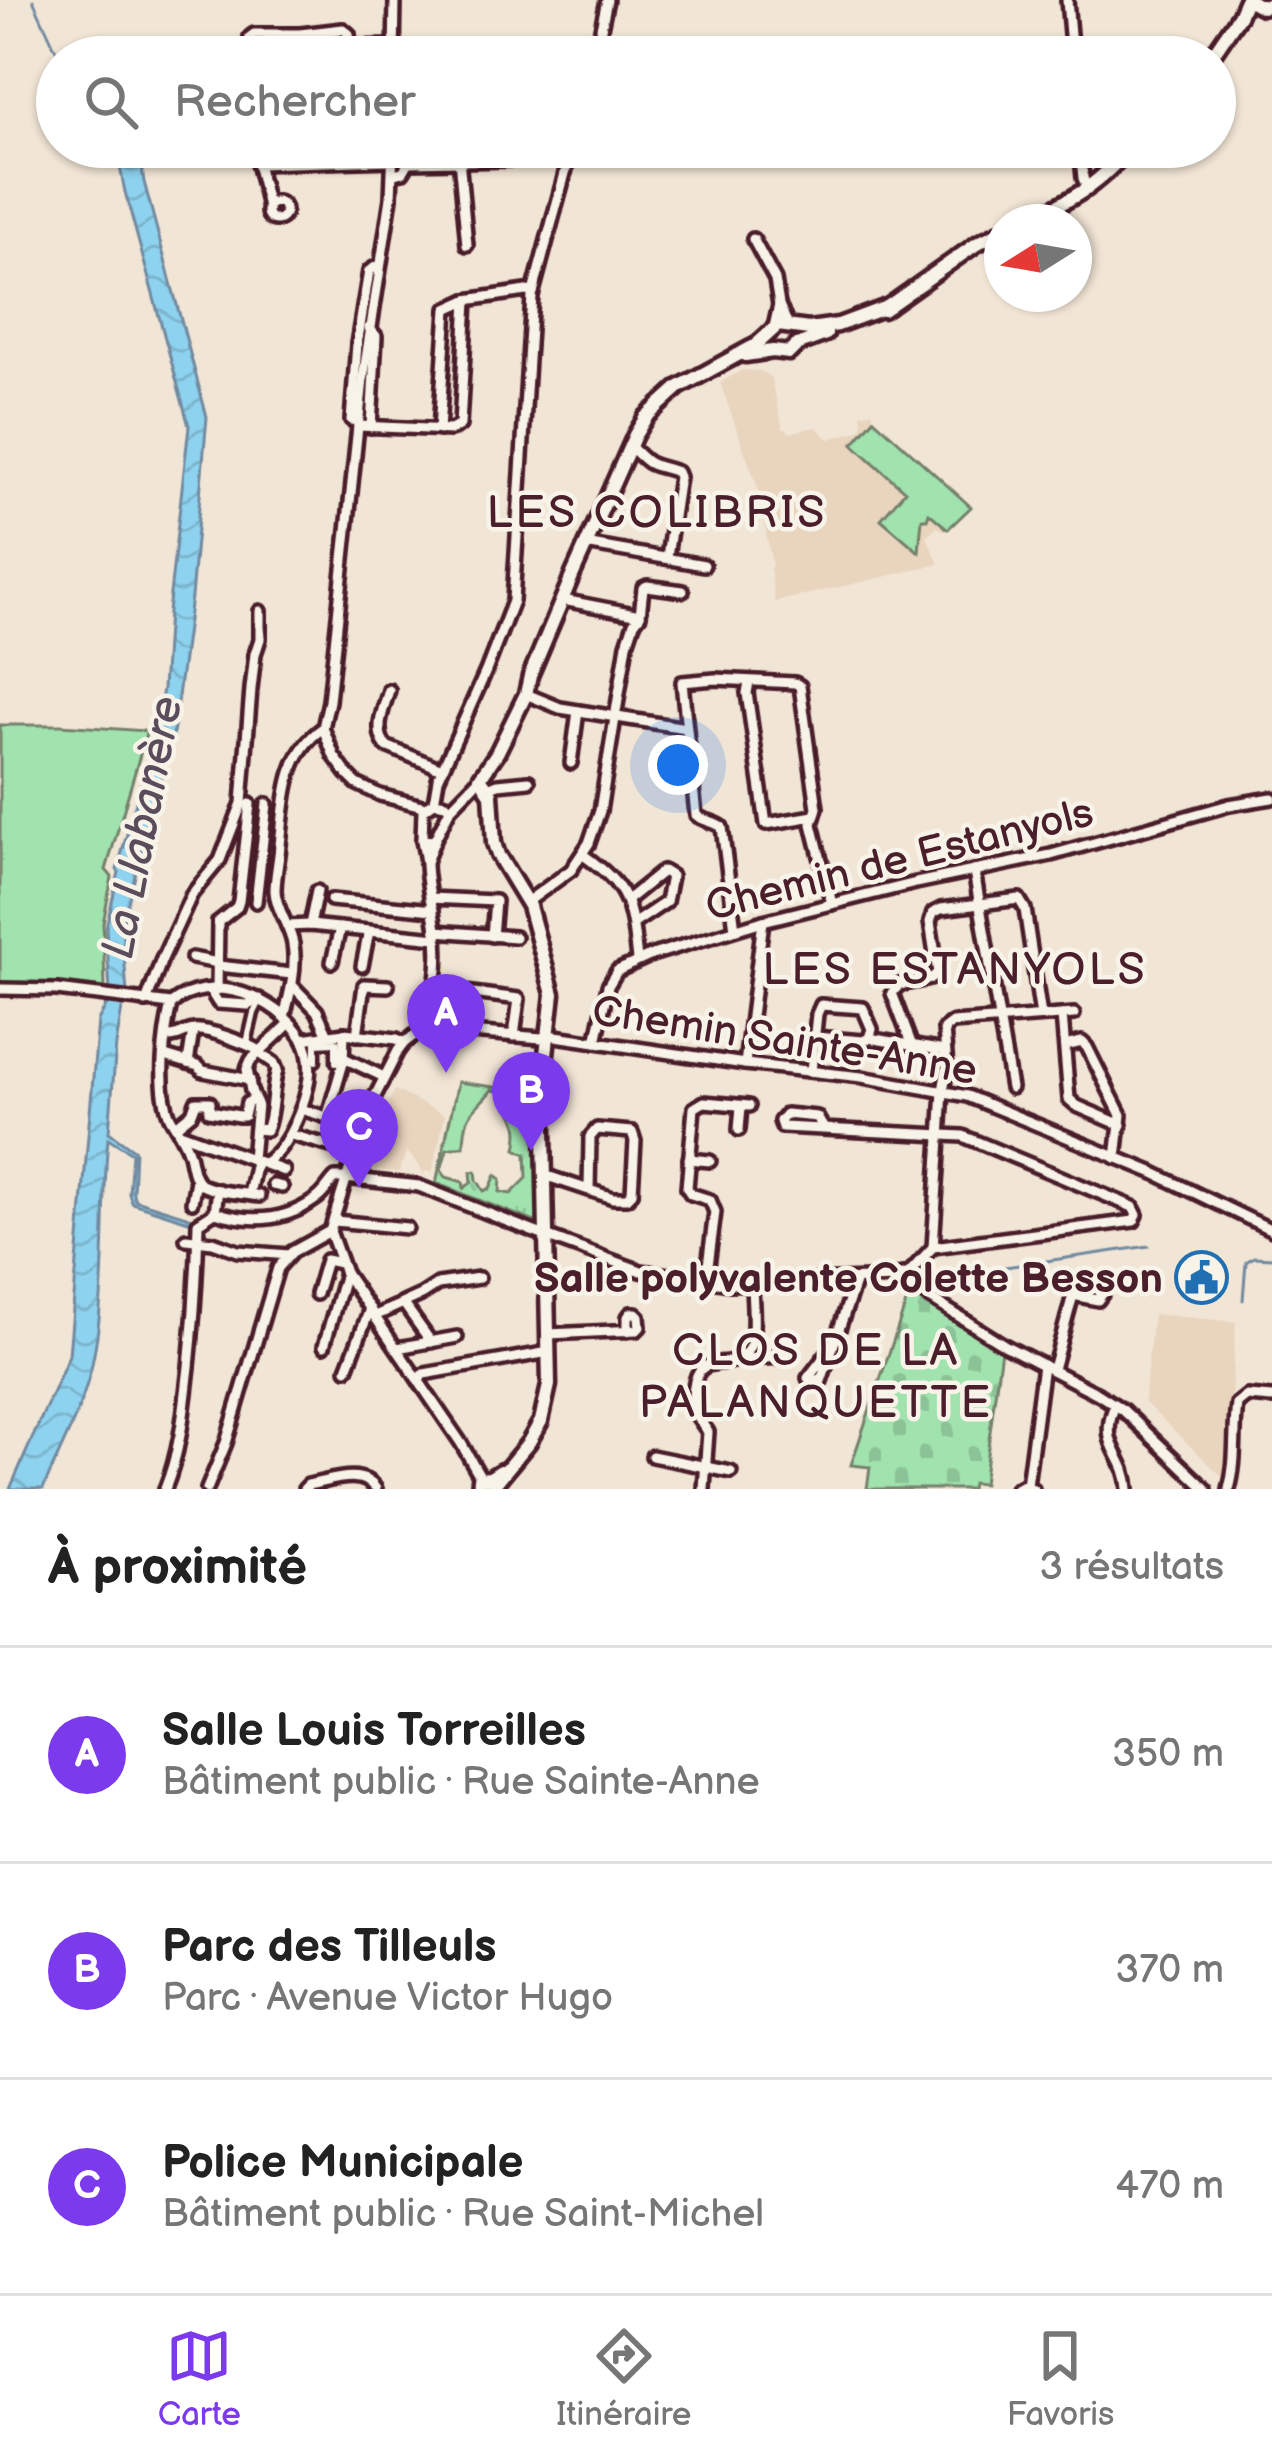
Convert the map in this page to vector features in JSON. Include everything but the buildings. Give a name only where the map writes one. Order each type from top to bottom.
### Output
[{"type":"main road","points":[[1225,36],[1250,2],[1262,8],[1272,4]]},
{"type":"main road","points":[[1060,204],[1088,190],[1110,168]]},
{"type":"main road","points":[[736,357],[789,353],[797,345],[869,319],[984,240]]},
{"type":"main road","points":[[483,1485],[529,1442],[541,1421],[549,1385],[543,1080],[552,986],[527,902],[494,843],[491,794],[484,783],[646,417],[680,387],[780,329],[838,325],[890,306]]},
{"type":"main road","points":[[780,329],[797,335],[797,345]]},
{"type":"main road","points":[[773,351],[767,341],[780,329]]},
{"type":"street","points":[[394,36],[395,0]]},
{"type":"street","points":[[599,36],[607,0]]},
{"type":"street","points":[[1067,0],[1070,36]]},
{"type":"street","points":[[251,36],[343,29],[349,36]]},
{"type":"street","points":[[258,168],[268,207]]},
{"type":"street","points":[[393,168],[369,328],[323,728],[334,756],[357,784],[380,795],[446,804],[450,809]]},
{"type":"street","points":[[393,174],[406,168]]},
{"type":"street","points":[[459,168],[466,245]]},
{"type":"street","points":[[483,1485],[461,1443],[343,1268],[333,1226],[353,1152],[384,1077],[404,1043],[424,1028],[431,1008],[437,935],[420,831],[513,601],[533,292],[566,168]]},
{"type":"street","points":[[1082,168],[1088,190]]},
{"type":"street","points":[[753,239],[775,280],[780,329]]},
{"type":"street","points":[[381,258],[369,271],[357,344],[351,420],[358,424],[439,430],[460,424],[467,300]]},
{"type":"street","points":[[439,430],[447,309],[467,300],[533,292]]},
{"type":"street","points":[[369,328],[376,336],[371,427]]},
{"type":"street","points":[[630,446],[650,466],[672,470],[679,477],[667,557]]},
{"type":"street","points":[[586,547],[704,566]]},
{"type":"street","points":[[527,902],[571,870],[590,843],[600,811],[627,644],[643,588],[683,591]]},
{"type":"street","points":[[563,600],[637,619]]},
{"type":"street","points":[[214,990],[218,922],[237,907],[243,874],[251,689],[260,611]]},
{"type":"street","points":[[735,928],[722,827],[696,814],[682,682],[715,679],[800,686],[818,808],[812,824],[832,904]]},
{"type":"street","points":[[749,682],[766,824],[814,816]]},
{"type":"street","points":[[389,690],[379,728],[381,740],[442,770]]},
{"type":"street","points":[[526,694],[560,708],[686,728]]},
{"type":"street","points":[[571,763],[578,711]]},
{"type":"street","points":[[196,1180],[218,1190],[254,1195],[261,1129],[247,1074],[256,1055],[287,1021],[292,979],[294,948],[276,899],[284,805],[299,754],[323,728]]},
{"type":"street","points":[[426,862],[450,809],[484,783],[530,781]]},
{"type":"street","name":"Chemin de Estanyols","points":[[637,960],[735,928],[1272,798]]},
{"type":"street","points":[[246,803],[284,805]]},
{"type":"street","points":[[146,1002],[192,894],[220,860],[246,803]]},
{"type":"street","points":[[256,902],[267,804]]},
{"type":"street","points":[[422,840],[434,841]]},
{"type":"street","points":[[582,854],[611,874],[627,899],[637,960],[617,971],[608,986],[596,1042]]},
{"type":"street","points":[[974,871],[1011,1088]]},
{"type":"street","points":[[627,899],[663,872],[671,876],[666,902],[634,924]]},
{"type":"street","points":[[243,874],[277,876]]},
{"type":"street","points":[[310,925],[317,891]]},
{"type":"street","points":[[912,1046],[893,1001],[894,988],[930,980],[938,973],[930,922],[941,909],[1015,897],[1024,904],[1041,1016]]},
{"type":"street","points":[[331,900],[495,901],[492,936]]},
{"type":"street","points":[[745,1064],[764,921]]},
{"type":"street","points":[[287,926],[369,931],[401,941],[437,935],[514,937]]},
{"type":"street","points":[[332,962],[340,928]]},
{"type":"street","points":[[362,966],[369,931]]},
{"type":"street","points":[[192,958],[292,979],[317,1011],[328,1039]]},
{"type":"street","points":[[357,1035],[364,985],[388,986]]},
{"type":"street","points":[[434,988],[519,999],[514,1036]]},
{"type":"street","points":[[0,989],[57,990],[171,1004],[183,996],[214,990],[240,993],[260,999],[287,1021],[303,1039],[312,1061]]},
{"type":"street","points":[[247,1043],[260,999]]},
{"type":"street","points":[[171,1004],[165,1028],[165,1098],[196,1180],[192,1202]]},
{"type":"street","points":[[811,1071],[814,1037],[817,1014],[821,1005],[863,1008],[872,1029],[863,1041],[814,1037]]},
{"type":"street","points":[[904,1279],[933,1247],[947,1025],[1068,1014],[1069,1099],[1121,1125]]},
{"type":"street","name":"Chemin Sainte-Anne","points":[[424,1028],[549,1035],[943,1091],[990,1104],[1152,1172],[1272,1230]]},
{"type":"street","points":[[166,1037],[178,1038],[197,1029],[247,1043],[256,1055],[274,1063],[269,1123],[261,1129]]},
{"type":"street","points":[[188,1063],[193,1031]]},
{"type":"street","points":[[327,1118],[344,1033]]},
{"type":"street","points":[[257,1162],[275,1156],[291,1136],[308,1087],[316,1043],[344,1033],[404,1043]]},
{"type":"street","points":[[869,1037],[945,1051]]},
{"type":"street","points":[[303,1039],[337,1042],[341,1061]]},
{"type":"street","points":[[1065,1046],[1082,1042],[1087,1047],[1121,1115],[1116,1158]]},
{"type":"street","points":[[165,1056],[250,1093]]},
{"type":"street","points":[[312,1061],[341,1061],[384,1077]]},
{"type":"street","points":[[178,1129],[196,1102],[210,1102],[208,1111],[244,1116],[250,1093]]},
{"type":"street","points":[[706,1281],[714,1206],[704,1196],[688,1191],[694,1108],[704,1102],[745,1106],[739,1130]]},
{"type":"street","points":[[301,1109],[362,1128]]},
{"type":"street","points":[[178,1129],[281,1170],[277,1186]]},
{"type":"street","points":[[824,1129],[963,1136],[1133,1207],[1137,1215],[1134,1221],[933,1247]]},
{"type":"street","points":[[544,1175],[589,1190],[621,1200],[627,1198],[632,1193],[632,1132],[593,1131],[589,1190]]},
{"type":"street","points":[[291,1136],[353,1152]]},
{"type":"street","points":[[689,1159],[710,1161]]},
{"type":"street","points":[[165,1489],[181,1434],[195,1306],[192,1240],[198,1223],[215,1212],[246,1220],[285,1215],[321,1196],[335,1178],[419,1186],[641,1270],[752,1284],[904,1279],[1006,1346],[1123,1410],[1206,1489]]},
{"type":"street","points":[[215,1212],[218,1190]]},
{"type":"street","points":[[207,1489],[226,1444],[278,1268],[333,1226],[406,1228]]},
{"type":"street","points":[[192,1240],[238,1251],[291,1254]]},
{"type":"street","points":[[316,1294],[326,1260],[343,1268]]},
{"type":"street","points":[[324,1346],[343,1268]]},
{"type":"street","points":[[372,1313],[404,1304],[438,1284],[479,1278]]},
{"type":"street","points":[[832,1347],[856,1280]]},
{"type":"street","points":[[735,1359],[749,1349],[752,1339],[752,1284]]},
{"type":"street","points":[[1025,1488],[1048,1367],[1073,1295]]},
{"type":"street","points":[[404,1304],[431,1342]]},
{"type":"street","points":[[347,1369],[372,1313]]},
{"type":"street","points":[[548,1334],[628,1330]]},
{"type":"street","points":[[397,1348],[457,1337]]},
{"type":"street","points":[[418,1380],[424,1374],[549,1352]]},
{"type":"street","points":[[704,1489],[708,1432],[693,1410],[701,1367],[735,1359],[784,1357]]},
{"type":"street","points":[[1229,1489],[1237,1404],[1246,1396],[1272,1398]]},
{"type":"street","points":[[1114,1405],[1108,1438],[1126,1474],[1128,1489]]},
{"type":"street","points":[[652,1456],[731,1472]]},
{"type":"street","points":[[304,1489],[360,1477],[376,1489]]},
{"type":"shaded area","points":[[742,370],[761,371],[771,378],[783,429],[789,433],[816,427],[829,439],[860,430],[861,414],[872,411],[874,420],[971,507],[946,531],[937,527],[926,535],[939,564],[775,602],[758,488],[720,383]]},
{"type":"shaded area","points":[[395,1090],[445,1115],[432,1173],[424,1173],[407,1151],[399,1172],[369,1170],[386,1117],[382,1115]]},
{"type":"shaded area","points":[[1153,1314],[1236,1322],[1225,1479],[1144,1402]]},
{"type":"green space","points":[[874,419],[971,507],[948,529],[929,513],[922,519],[919,552],[881,519],[905,491],[853,444]]},
{"type":"green space","points":[[0,725],[147,731],[106,870],[112,877],[103,923],[105,988],[0,982]]},
{"type":"green space","points":[[458,1082],[538,1093],[539,1218],[535,1222],[436,1183]],"holes":[[[492,1090],[503,1092],[517,1124],[516,1149],[526,1154],[527,1178],[511,1194],[500,1192],[501,1179],[496,1175],[484,1191],[476,1171],[464,1188],[463,1182],[446,1177],[441,1170],[447,1149],[464,1146],[471,1113]]]},
{"type":"green space","points":[[918,1295],[1001,1350],[983,1484],[972,1483],[971,1489],[867,1489],[870,1467],[851,1465],[907,1300]]},
{"type":"water","name":"La Llabanère","points":[[120,168],[142,168],[207,417],[173,735],[122,924],[127,994],[110,992],[106,927],[163,689],[189,426]]},
{"type":"water","points":[[109,1001],[123,1003],[109,1132],[135,1151],[135,1200],[196,1219],[195,1223],[132,1203],[132,1153],[108,1138],[100,1312],[87,1385],[43,1489],[10,1489],[69,1355],[98,1020]]},
{"type":"waterway","points":[[33,0],[49,36]]},
{"type":"waterway","points":[[923,1282],[987,1276],[1005,1267],[1149,1246]]},
{"type":"waterway","points":[[1243,1300],[1246,1262],[1254,1257],[1272,1258]]},
{"type":"place","name":"Salle Louis Torreilles","points":[[446,1073]]},
{"type":"place","name":"Parc des Tilleuls","points":[[531,1151]]},
{"type":"place","name":"Police Municipale","points":[[359,1188]]},
{"type":"place","name":"Salle polyvalente Colette Besson","points":[[1202,1277]]},
{"type":"district","name":"LES COLIBRIS","points":[[657,511]]},
{"type":"district","name":"LES ESTANYOLS","points":[[955,968]]},
{"type":"district","name":"CLOS DE LA PALANQUETTE","points":[[816,1375]]}]
